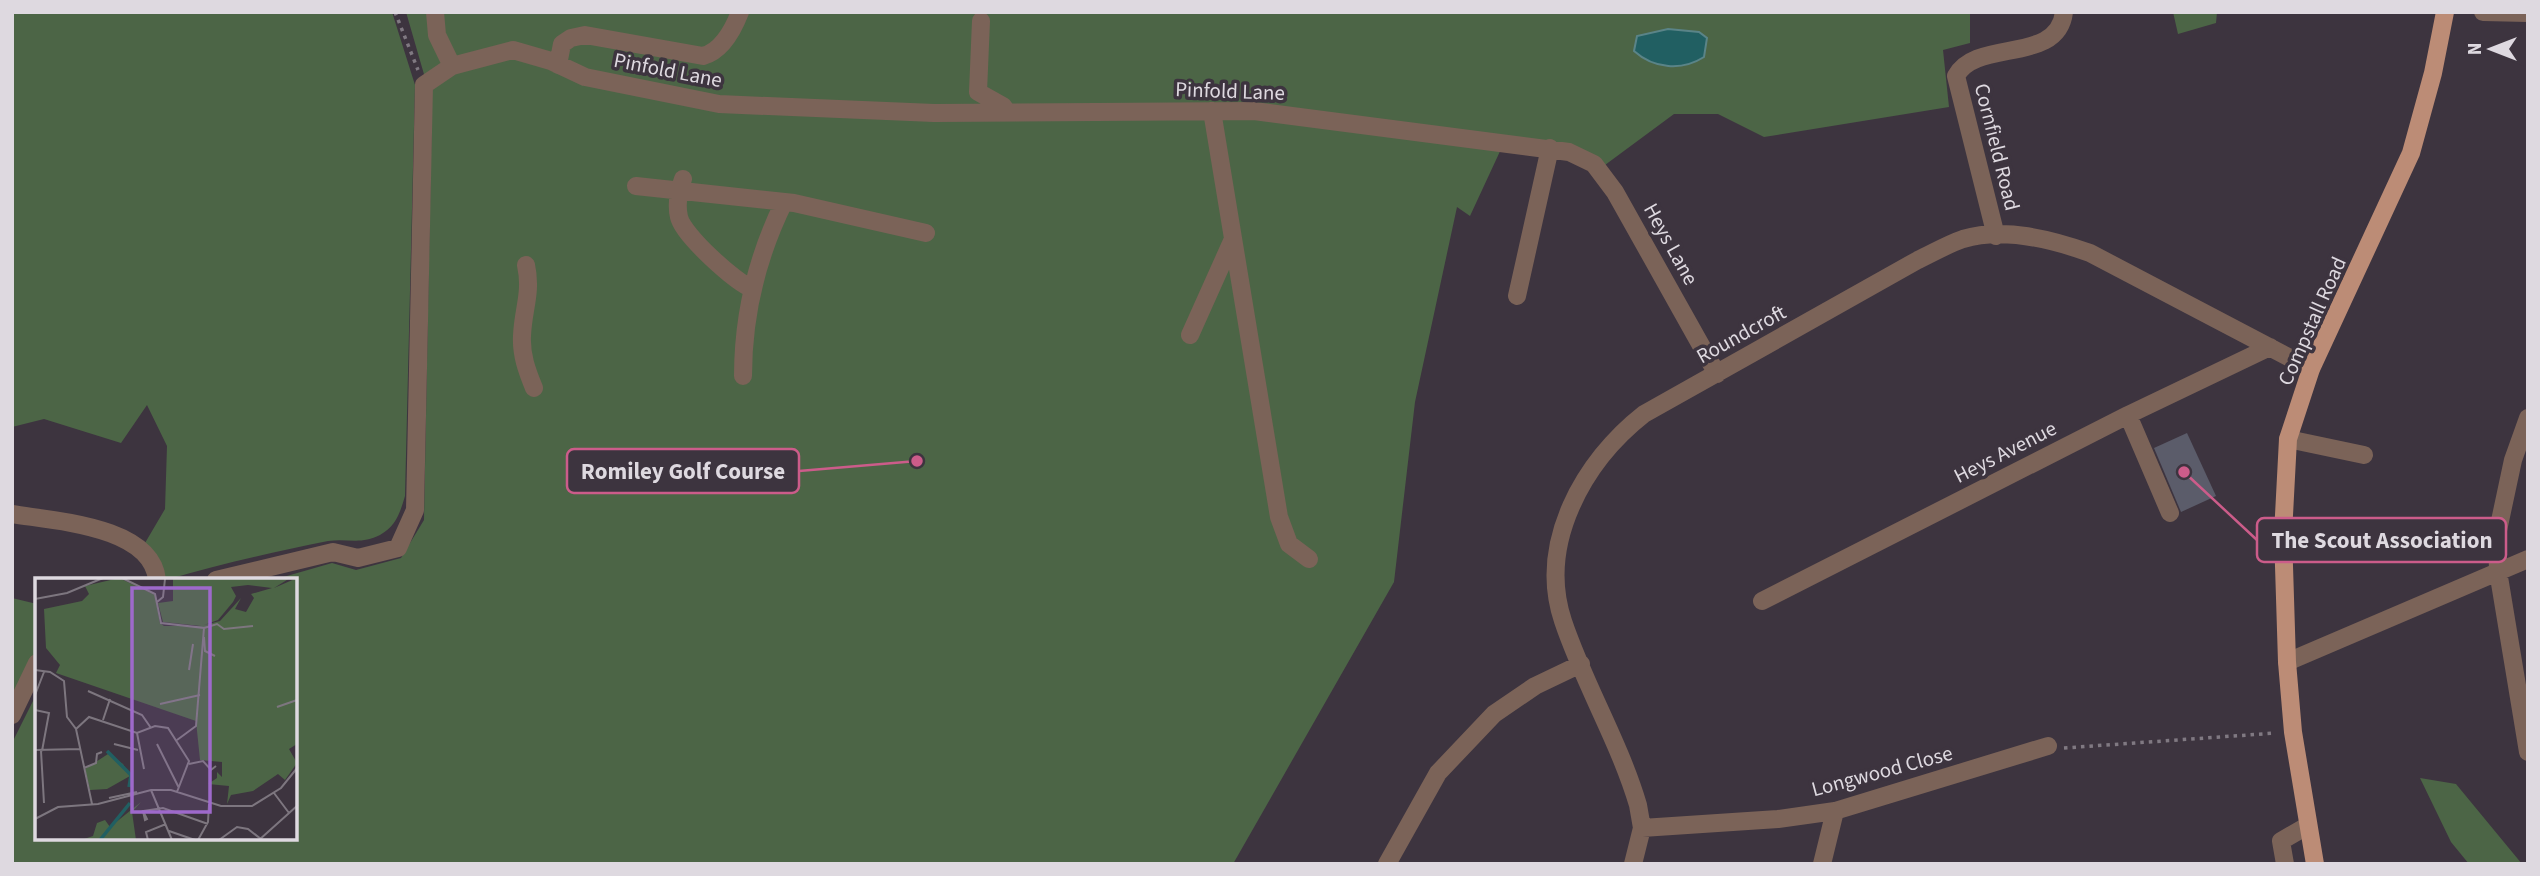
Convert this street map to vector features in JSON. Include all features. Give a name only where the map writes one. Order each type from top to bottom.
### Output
[{"type":"main road","name":"Compstall Road","points":[[2315,864],[2293,732],[2287,662],[2283,534],[2288,439],[2311,369],[2411,153],[2433,73],[2445,12]]},
{"type":"street","points":[[435,12],[437,35],[452,66]]},
{"type":"street","points":[[558,65],[562,44],[571,38],[585,35],[703,56],[713,53],[730,34],[740,12]]},
{"type":"street","name":"Cornfield Road","points":[[1996,236],[1956,76],[1968,63],[2048,39],[2063,18],[2064,12]]},
{"type":"street","points":[[2483,12],[2528,13]]},
{"type":"street","points":[[981,21],[978,92],[1003,106],[1007,112]]},
{"type":"street","name":"Pinfold Lane","points":[[424,85],[452,66],[513,50],[585,77],[719,104],[1007,112],[1254,111],[1569,152]]},
{"type":"street","points":[[224,578],[333,552],[358,558],[398,548],[415,510],[424,85]]},
{"type":"street","points":[[1212,111],[1283,534],[1289,544],[1308,559]]},
{"type":"street","points":[[1517,296],[1550,148]]},
{"type":"street","name":"Heys Lane","points":[[1569,152],[1594,164],[1615,192],[1717,374]]},
{"type":"street","points":[[636,186],[681,185],[784,202],[926,233]]},
{"type":"street","points":[[681,185],[679,216],[683,225],[723,268],[753,289]]},
{"type":"street","points":[[743,376],[743,333],[753,289],[768,234],[784,202]]},
{"type":"street","name":"Roundcroft","points":[[1633,864],[1642,828],[1632,784],[1562,619],[1558,576],[1563,532],[1577,492],[1599,457],[1644,414],[1918,260],[1964,239],[1996,236],[2022,235],[2056,240],[2090,253],[2311,369]]},
{"type":"street","points":[[1190,335],[1233,239]]},
{"type":"street","points":[[526,265],[530,292],[522,335],[522,352],[534,388]]},
{"type":"street","name":"Heys Avenue","points":[[1762,601],[2128,415],[2270,347]]},
{"type":"street","points":[[2128,415],[2170,513]]},
{"type":"street","points":[[2528,418],[2503,499],[2497,535],[2498,571],[2528,751]]},
{"type":"street","points":[[2288,439],[2364,455]]},
{"type":"street","points":[[12,514],[104,531],[127,540],[151,561],[156,578]]},
{"type":"street","points":[[2287,662],[2528,559]]},
{"type":"street","points":[[1387,864],[1438,772],[1494,714],[1535,686],[1581,664]]},
{"type":"street","points":[[12,715],[35,667]]},
{"type":"street","name":"Longwood Close","points":[[1642,828],[1778,819],[1835,811],[2048,746]]},
{"type":"street","points":[[1822,864],[1835,811]]},
{"type":"street","points":[[2285,864],[2281,841],[2307,826]]},
{"type":"path","points":[[395,12],[424,85]]},
{"type":"path","points":[[2048,746],[2293,732]]},
{"type":"green space","points":[[12,12],[392,12],[415,85],[405,496],[397,519],[390,528],[367,540],[328,541],[165,578],[159,559],[145,543],[165,509],[167,446],[147,405],[121,443],[44,419],[12,427]]},
{"type":"green space","points":[[406,12],[1970,12],[1970,43],[1943,50],[1949,107],[1764,137],[1718,114],[1674,114],[1605,165],[1502,147],[1470,216],[1457,207],[1415,402],[1394,582],[1233,864],[12,864],[12,743],[35,697],[35,841],[298,841],[298,578],[280,578],[332,563],[356,570],[401,558],[424,520],[432,102]]},
{"type":"green space","points":[[2173,12],[2217,12],[2216,23],[2178,34]]},
{"type":"green space","points":[[12,598],[35,604],[35,652],[12,700]]},
{"type":"green space","points":[[2420,778],[2456,784],[2522,864],[2469,864],[2451,842]]},
{"type":"water","points":[[1668,29],[1699,32],[1707,38],[1704,57],[1687,64],[1668,66],[1650,61],[1634,51],[1637,36]]},
{"type":"building","points":[[2187,433],[2216,496],[2181,512],[2154,448]]},
{"type":"place","name":"Romiley Golf Course","points":[[917,461]]},
{"type":"place","name":"The Scout Association","points":[[2184,472]]}]
